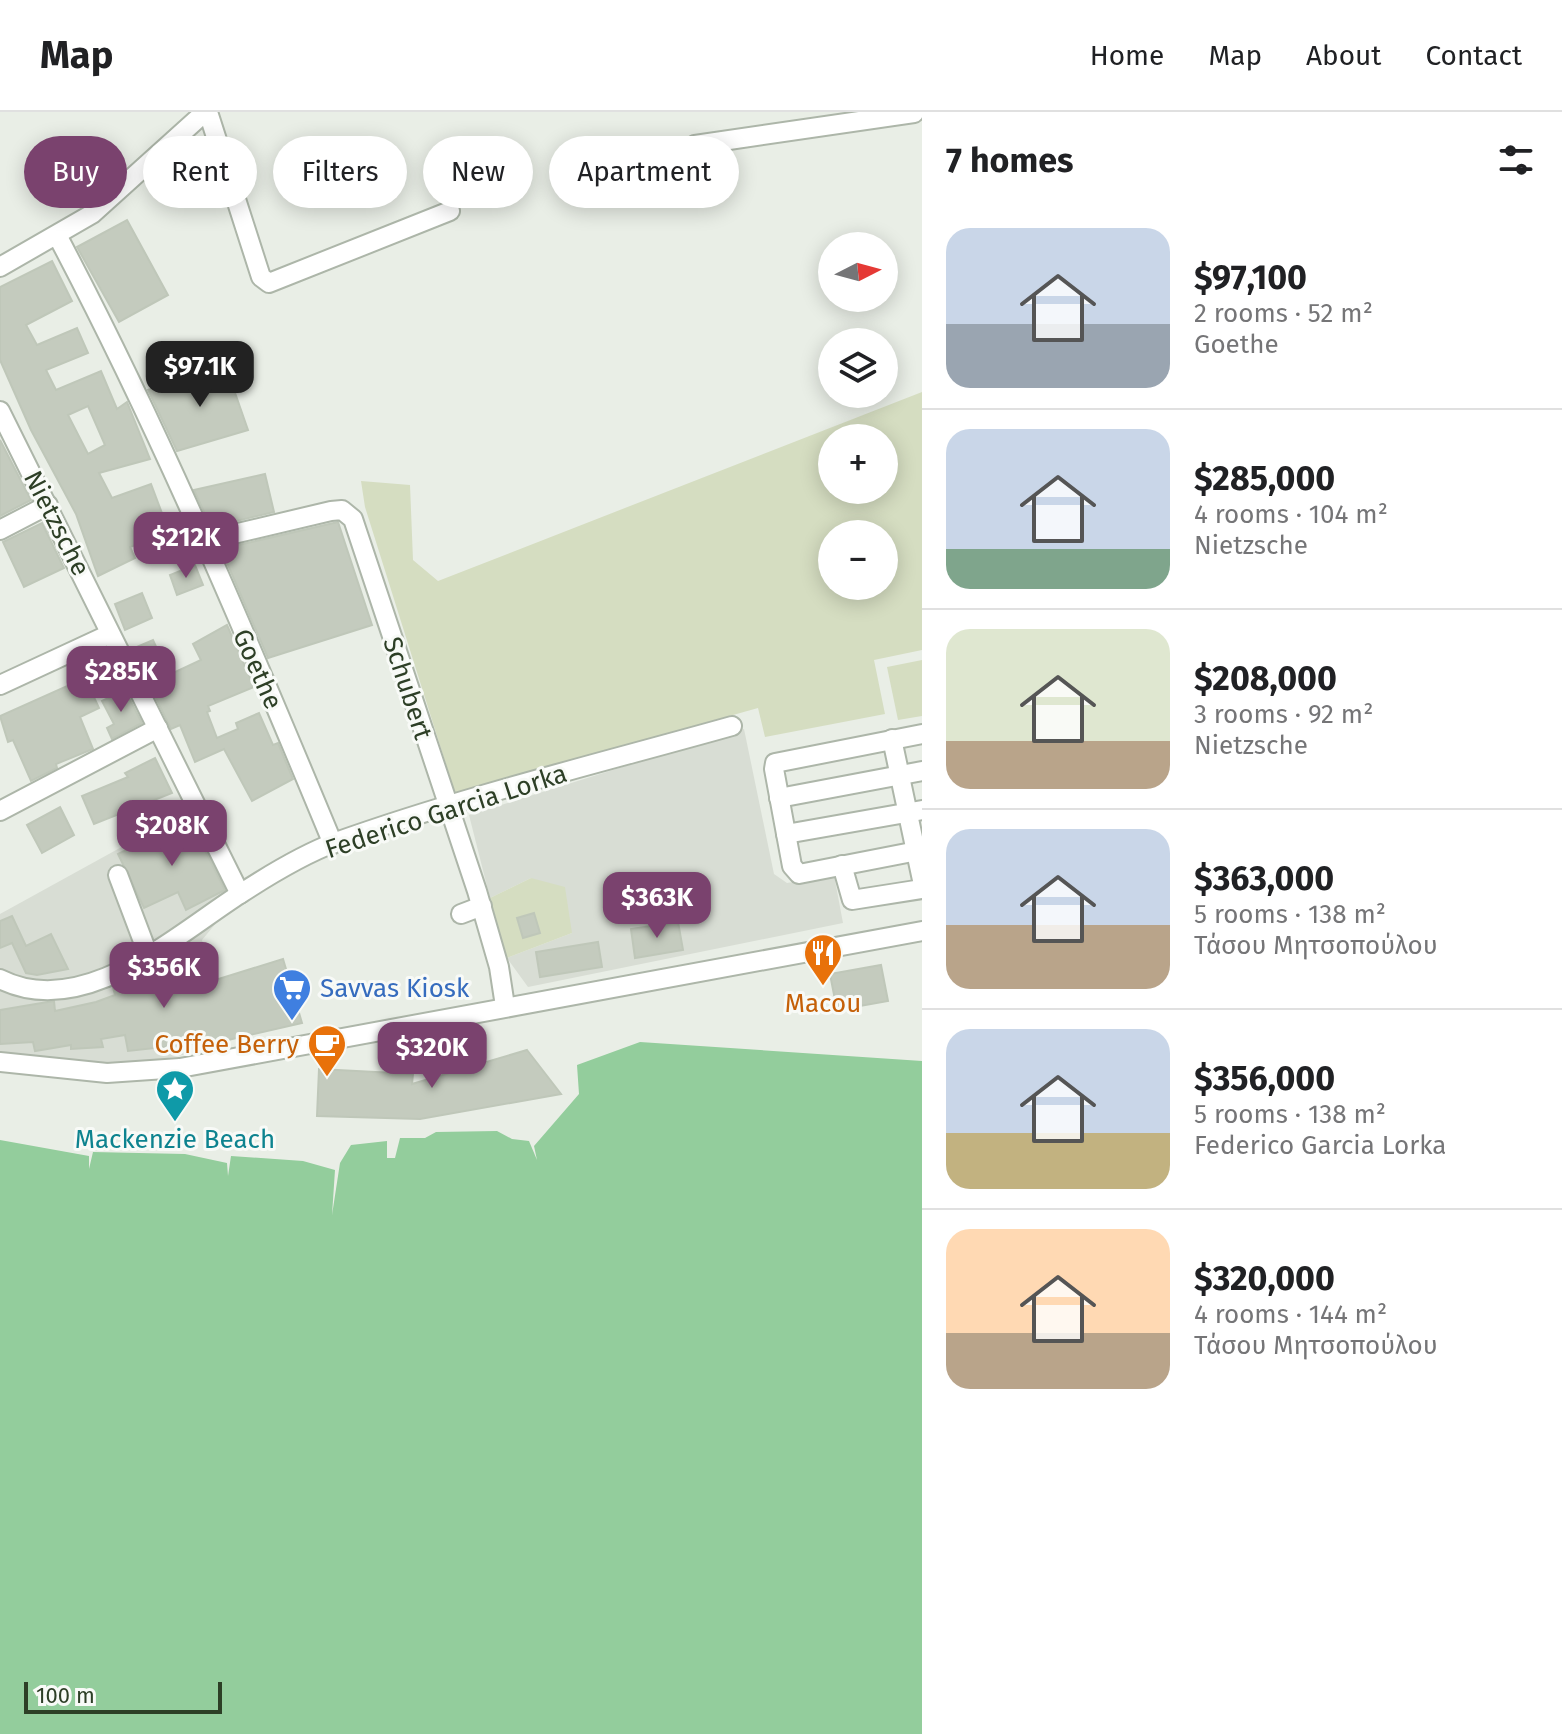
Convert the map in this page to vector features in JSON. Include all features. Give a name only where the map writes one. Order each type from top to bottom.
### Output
[{"type":"street","points":[[0,267],[58,237],[92,214],[206,112],[261,277],[269,283],[450,211]]},
{"type":"street","points":[[739,139],[914,113]]},
{"type":"street","name":"Goethe","points":[[58,237],[117,349],[204,541],[333,844]]},
{"type":"street","name":"Nietzsche","points":[[0,411],[240,894]]},
{"type":"street","points":[[0,530],[48,505]]},
{"type":"street","name":"Schubert","points":[[204,541],[331,511],[342,510],[353,519],[482,906],[499,967],[505,1006]]},
{"type":"street","points":[[0,685],[110,634]]},
{"type":"street","name":"Federico Garcia Lorka","points":[[0,979],[45,989],[85,985],[149,957],[240,894],[266,872],[298,856],[448,806],[732,726]]},
{"type":"street","points":[[0,811],[158,728]]},
{"type":"street","points":[[919,850],[799,874],[792,866],[775,763],[922,734]]},
{"type":"street","points":[[892,739],[900,775],[915,811],[922,880]]},
{"type":"street","points":[[779,798],[922,771]]},
{"type":"street","points":[[786,834],[915,811]]},
{"type":"street","points":[[842,865],[852,900],[922,889]]},
{"type":"street","points":[[118,875],[149,957]]},
{"type":"street","points":[[461,914],[482,906]]},
{"type":"street","points":[[0,1062],[107,1073],[180,1068],[922,931]]},
{"type":"shaded area","points":[[922,392],[922,650],[874,660],[885,714],[765,737],[758,708],[455,793],[365,507],[361,481],[410,485],[413,560],[438,581],[818,433],[818,504],[898,504],[898,424],[840,424],[881,408],[898,408],[898,401]]},
{"type":"shaded area","points":[[922,660],[922,716],[898,720],[887,667]]},
{"type":"shaded area","points":[[744,729],[774,874],[787,883],[834,875],[843,923],[528,987],[507,958],[572,933],[531,878],[490,898],[469,815]]},
{"type":"shaded area","points":[[196,806],[240,894],[202,940],[228,1045],[109,1071],[0,1051],[0,914]]},
{"type":"shaded area","points":[[531,878],[565,887],[572,933],[507,958],[490,898]]},
{"type":"shaded area","points":[[640,1042],[922,1061],[922,1734],[0,1734],[0,1140],[89,1156],[89,1169],[93,1152],[185,1154],[227,1163],[228,1176],[231,1156],[303,1161],[335,1170],[332,1215],[340,1163],[351,1145],[387,1141],[387,1158],[395,1158],[400,1138],[425,1138],[436,1132],[497,1131],[512,1139],[529,1141],[537,1160],[534,1146],[579,1094],[577,1065]]},
{"type":"building","points":[[127,220],[168,295],[119,322],[77,247]]},
{"type":"building","points":[[52,261],[72,301],[26,325],[37,345],[77,328],[88,353],[46,370],[56,390],[101,371],[117,409],[127,402],[150,459],[99,473],[112,498],[151,484],[169,532],[130,547],[135,558],[98,576],[76,514],[31,430],[0,360],[0,287]],"holes":[[[88,406],[105,445],[88,454],[68,415]]]},
{"type":"building","points":[[226,367],[248,430],[177,451],[148,390]]},
{"type":"building","points":[[0,440],[31,500],[0,516]]},
{"type":"building","points":[[265,474],[274,512],[211,527],[194,490]]},
{"type":"building","points":[[338,522],[372,625],[268,658],[221,549]]},
{"type":"building","points":[[42,523],[64,568],[24,587],[3,542]]},
{"type":"building","points":[[195,565],[203,585],[177,595],[170,575]]},
{"type":"building","points":[[142,593],[152,618],[125,630],[115,604]]},
{"type":"building","points":[[227,625],[254,687],[208,706],[210,711],[207,712],[217,738],[238,729],[236,723],[259,713],[273,745],[278,743],[293,779],[252,801],[224,749],[195,762],[180,725],[171,729],[132,649],[153,640],[169,675],[201,660],[193,644]]},
{"type":"building","points":[[85,678],[99,708],[80,717],[93,749],[56,764],[57,768],[31,781],[13,740],[8,742],[0,716]]},
{"type":"building","points":[[125,690],[142,723],[112,739],[107,728],[114,724],[102,701]]},
{"type":"building","points":[[155,758],[172,793],[94,824],[82,796],[128,777],[125,773]]},
{"type":"building","points":[[60,807],[74,835],[42,853],[27,825]]},
{"type":"building","points":[[190,820],[225,890],[186,910],[178,892],[144,908],[118,854]]},
{"type":"building","points":[[534,913],[540,933],[523,938],[517,918]]},
{"type":"building","points":[[12,916],[26,946],[51,934],[68,969],[37,975],[26,973],[12,943],[0,948],[0,921]]},
{"type":"building","points":[[678,922],[683,950],[635,958],[631,929]]},
{"type":"building","points":[[598,942],[602,967],[540,977],[536,952]]},
{"type":"building","points":[[192,951],[204,960],[209,982],[283,959],[302,1023],[228,1040],[128,1051],[125,1035],[101,1039],[103,1047],[71,1049],[71,1045],[35,1051],[33,1042],[0,1044],[0,1010],[54,1001],[55,1011],[96,1002],[115,995],[113,987],[163,967],[163,964]]},
{"type":"building","points":[[881,965],[888,1001],[837,1010],[830,974]]},
{"type":"building","points":[[527,1050],[561,1094],[420,1119],[317,1116],[319,1069],[413,1074],[412,1084]]},
{"type":"place","name":"Macou","points":[[823,987]]},
{"type":"place","name":"Savvas Kiosk","points":[[292,1022]]},
{"type":"place","name":"Coffee Berry","points":[[327,1078]]},
{"type":"place","name":"Mackenzie Beach","points":[[175,1123]]}]
